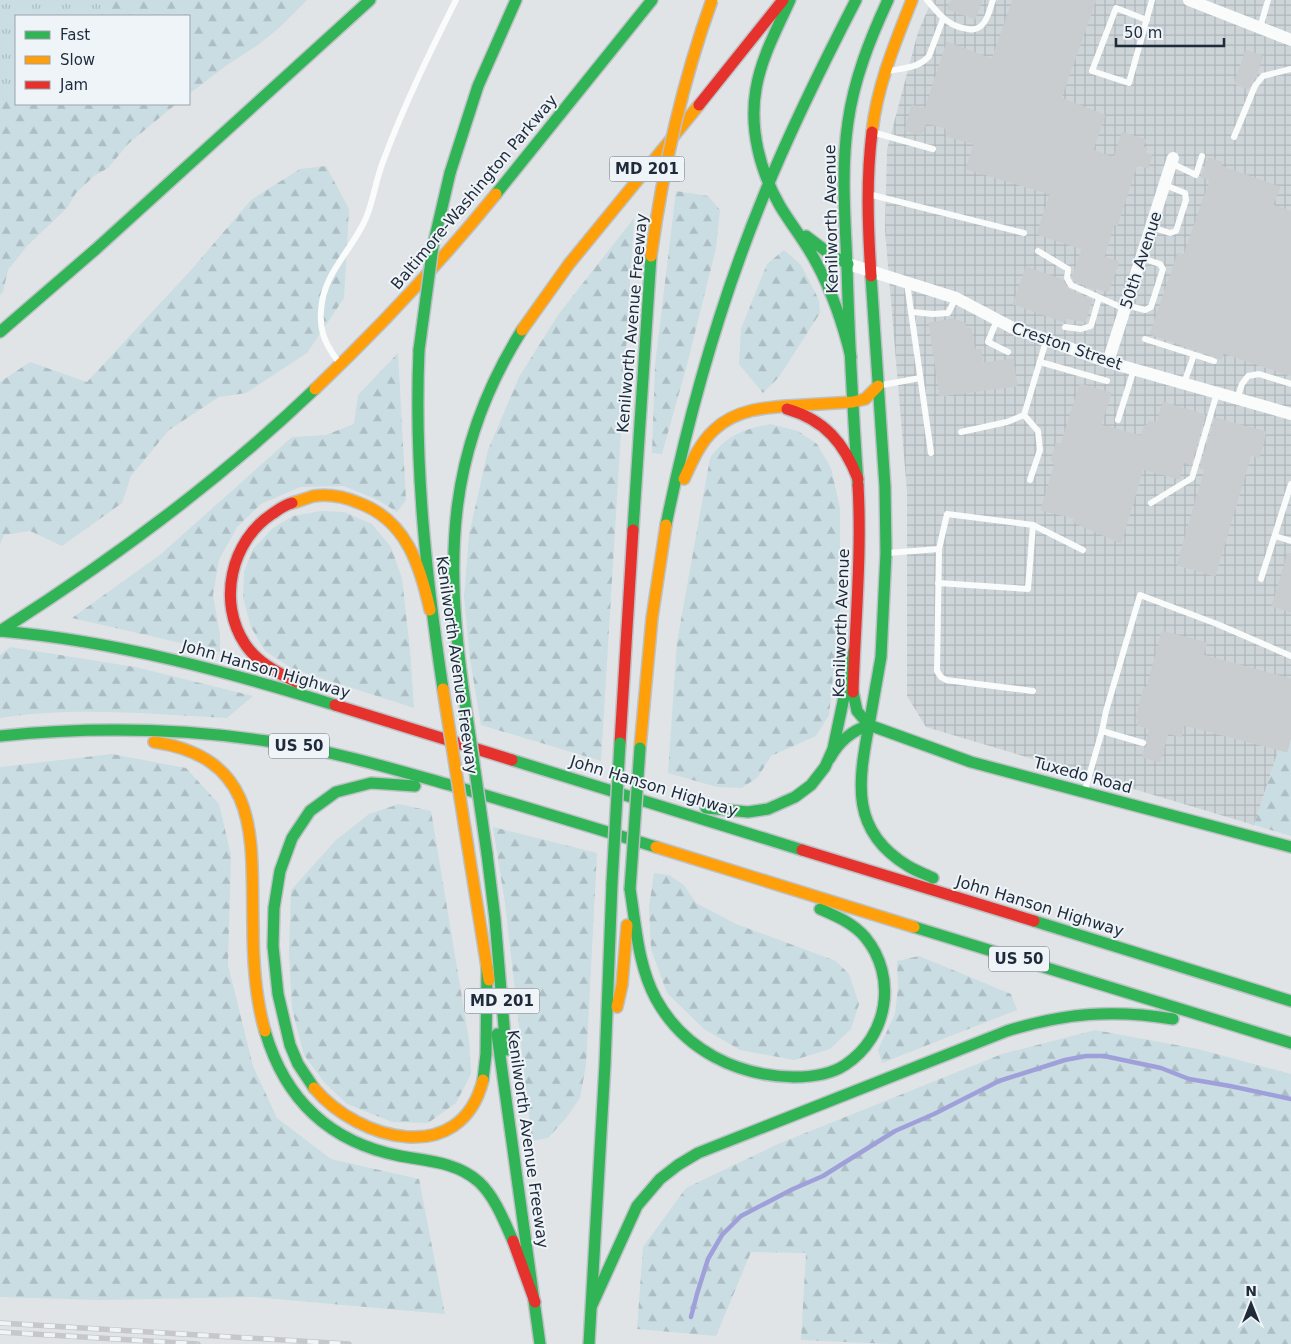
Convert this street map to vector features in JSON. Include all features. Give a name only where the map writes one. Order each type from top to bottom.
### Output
[{"type":"main road","points":[[331,35],[363,0]]},
{"type":"main road","points":[[0,332],[96,249],[370,0]]},
{"type":"main road","name":"Kenilworth Avenue Freeway","points":[[516,0],[478,86],[450,173],[432,246],[419,350],[416,401],[418,478],[430,610],[487,967],[540,1344]]},
{"type":"main road","name":"Baltimore-Washington Parkway","points":[[0,631],[87,575],[192,497],[234,464],[342,366],[454,246],[652,0]]},
{"type":"main road","name":"Kenilworth Avenue Freeway","points":[[590,1344],[605,1064],[606,983],[645,334],[652,256],[663,176],[673,124],[691,60],[712,0]]},
{"type":"main road","name":"MD 201","points":[[513,1149],[496,919],[456,636],[452,590],[454,529],[468,452],[478,418],[494,378],[515,340],[557,281],[783,0]]},
{"type":"main road","points":[[790,0],[762,64],[754,103],[756,138],[760,161],[768,182],[781,208],[817,262],[829,287],[842,324],[850,357]]},
{"type":"main road","points":[[605,1064],[622,986],[651,623],[668,516],[689,419],[703,368],[740,256],[768,182],[813,82],[856,0]]},
{"type":"main road","name":"Kenilworth Avenue","points":[[869,725],[857,711],[853,696],[854,650],[860,575],[858,479],[850,357],[844,171],[850,106],[865,54],[888,0]]},
{"type":"main road","points":[[912,0],[885,72],[871,132],[866,194],[885,487],[886,553],[881,657],[861,770],[860,792],[864,812],[871,827],[892,854],[908,866],[1023,918]]},
{"type":"main road","points":[[796,229],[831,255],[848,264]]},
{"type":"main road","points":[[668,516],[700,447],[709,435],[735,415],[766,407],[853,402],[865,399],[878,386]]},
{"type":"main road","points":[[766,407],[784,408],[801,413],[824,427],[843,448],[858,479]]},
{"type":"main road","points":[[390,722],[274,671],[254,656],[239,635],[232,613],[229,588],[234,562],[239,549],[254,526],[274,510],[287,503],[313,496],[328,496],[357,501],[382,515],[401,534],[419,567],[430,610]]},
{"type":"main road","name":"John Hanson Highway","points":[[0,631],[74,638],[123,647],[270,685],[1291,1000]]},
{"type":"main road","points":[[830,758],[836,741],[854,650]]},
{"type":"main road","points":[[630,796],[725,811],[758,812],[795,798],[819,776],[845,737],[856,729],[869,725]]},
{"type":"main road","name":"Tuxedo Road","points":[[869,725],[956,757],[1291,847]]},
{"type":"main road","name":"US 50","points":[[0,736],[51,731],[153,730],[268,741],[371,762],[539,811],[1290,1043]]},
{"type":"main road","points":[[51,731],[178,745],[210,762],[228,779],[243,803],[249,827],[252,861],[253,941],[256,983],[260,1005],[273,1056],[291,1088],[304,1108],[314,1117],[352,1142],[384,1153],[423,1158],[449,1165],[471,1175],[481,1184],[499,1211],[535,1302]]},
{"type":"main road","points":[[487,967],[485,1069],[481,1089],[473,1107],[466,1115],[442,1133],[417,1138],[392,1136],[354,1122],[334,1108],[314,1088],[292,1052],[284,1025],[273,952],[275,892],[283,857],[301,822],[317,804],[346,788],[368,782],[380,781],[405,784],[539,811]]},
{"type":"main road","points":[[630,889],[638,943],[646,976],[656,1000],[675,1027],[704,1051],[721,1061],[756,1074],[783,1077],[801,1076],[825,1073],[838,1069],[850,1062],[862,1051],[872,1039],[881,1020],[886,988],[885,977],[878,956],[864,936],[847,922],[749,876]]},
{"type":"main road","points":[[592,1305],[632,1214],[651,1188],[678,1165],[710,1147],[1008,1031],[1062,1016],[1109,1011],[1163,1017],[1290,1043]]},
{"type":"street","points":[[1189,0],[1291,40]]},
{"type":"street","name":"50th Avenue","points":[[1108,362],[1172,161]]},
{"type":"street","name":"Creston Street","points":[[848,264],[956,298],[997,320],[1046,341],[1108,362],[1291,414]]},
{"type":"lane","points":[[342,366],[330,351],[323,335],[321,312],[327,285],[366,219],[378,173],[407,102],[456,0]]},
{"type":"lane","points":[[928,0],[943,19],[958,27],[971,29],[979,28],[985,22],[993,0]]},
{"type":"lane","points":[[1147,20],[1116,8],[1092,72],[1129,83],[1147,20],[1152,0]]},
{"type":"lane","points":[[1260,28],[1268,0]]},
{"type":"lane","points":[[885,72],[914,66],[925,60],[929,56],[943,19]]},
{"type":"lane","points":[[1234,137],[1255,86],[1263,76],[1291,69]]},
{"type":"lane","points":[[871,132],[933,149]]},
{"type":"lane","points":[[1172,161],[1196,175],[1202,156]]},
{"type":"lane","points":[[1151,227],[1170,233],[1176,231],[1186,200],[1185,193],[1165,185]]},
{"type":"lane","points":[[866,194],[1024,233]]},
{"type":"lane","points":[[1038,251],[1068,269],[1068,278],[1071,285],[1099,298],[1126,307],[1144,310],[1151,307],[1163,268],[1160,264],[1141,258]]},
{"type":"lane","points":[[907,283],[931,454]]},
{"type":"lane","points":[[911,312],[933,314],[948,312],[956,298]]},
{"type":"lane","points":[[1065,326],[1081,329],[1091,326],[1099,298]]},
{"type":"lane","points":[[997,320],[988,342],[1008,352]]},
{"type":"lane","points":[[1146,339],[1214,361]]},
{"type":"lane","points":[[1024,415],[1046,341]]},
{"type":"lane","points":[[1184,383],[1194,355]]},
{"type":"lane","points":[[1040,362],[1107,382]]},
{"type":"lane","points":[[1118,420],[1134,369]]},
{"type":"lane","points":[[1237,399],[1242,384],[1248,376],[1259,374],[1291,384]]},
{"type":"lane","points":[[878,386],[920,378]]},
{"type":"lane","points":[[1151,503],[1192,478],[1218,393]]},
{"type":"lane","points":[[961,432],[1007,422],[1024,415]]},
{"type":"lane","points":[[1024,415],[1038,431],[1040,450],[1030,480]]},
{"type":"lane","points":[[1261,580],[1291,484]]},
{"type":"lane","points":[[1032,691],[946,680],[938,674],[939,549],[948,514],[1033,525],[1083,550]]},
{"type":"lane","points":[[938,583],[1028,589],[1033,525]]},
{"type":"lane","points":[[1274,536],[1291,541]]},
{"type":"lane","points":[[886,553],[939,549]]},
{"type":"lane","points":[[1085,792],[1106,711],[1140,595],[1218,624],[1291,656]]},
{"type":"lane","points":[[1102,731],[1143,742]]},
{"type":"shaded area","points":[[932,0],[1291,0],[1291,712],[1254,825],[926,727],[907,696],[907,492],[885,230],[887,149],[918,32]]},
{"type":"green space","points":[[0,0],[117,0],[99,15],[15,15],[15,89],[0,103]]},
{"type":"green space","points":[[73,0],[307,0],[279,28],[258,45],[227,65],[190,93],[190,15],[56,15]]},
{"type":"green space","points":[[15,50],[15,105],[175,105],[128,144],[108,168],[94,176],[76,193],[67,208],[27,246],[8,270],[3,292],[0,295],[0,65]]},
{"type":"green space","points":[[326,166],[349,209],[344,298],[307,353],[246,393],[219,397],[169,430],[131,476],[122,503],[62,546],[30,531],[4,535],[0,544],[0,382],[30,362],[87,382],[191,270],[251,200],[300,169]]},
{"type":"green space","points":[[676,191],[708,196],[720,210],[716,248],[688,361],[662,454],[652,453],[655,365]]},
{"type":"green space","points":[[634,218],[601,761],[481,725],[470,659],[464,597],[469,535],[488,450],[519,377],[558,315]]},
{"type":"green space","points":[[784,250],[801,265],[819,300],[820,313],[779,377],[763,393],[739,364],[741,329],[767,264]]},
{"type":"green space","points":[[398,353],[406,500],[397,512],[378,500],[344,486],[300,487],[261,504],[237,527],[219,560],[213,595],[220,635],[220,652],[72,618],[161,554],[292,437],[326,435],[354,424],[358,395]]},
{"type":"green space","points":[[770,424],[798,431],[817,444],[831,468],[840,508],[840,610],[829,715],[816,736],[771,756],[758,777],[742,788],[717,787],[668,773],[677,642],[710,458],[729,439],[743,431]]},
{"type":"green space","points":[[321,511],[344,512],[372,524],[391,547],[402,578],[414,708],[293,669],[265,651],[251,627],[243,598],[244,572],[253,549],[273,528],[293,516]]},
{"type":"green space","points":[[10,647],[135,667],[253,696],[227,718],[142,713],[56,712],[0,718],[0,655]]},
{"type":"green space","points":[[1291,712],[1291,836],[1254,825]]},
{"type":"green space","points":[[112,754],[186,768],[219,804],[231,855],[228,965],[253,1066],[277,1118],[331,1159],[419,1179],[445,1314],[254,1297],[101,1300],[0,1297],[0,767]]},
{"type":"green space","points":[[399,804],[431,811],[469,1040],[471,1074],[456,1103],[428,1123],[392,1122],[347,1104],[324,1082],[304,1055],[292,1009],[289,952],[291,890],[336,840],[369,814]]},
{"type":"green space","points":[[493,827],[597,853],[586,1065],[580,1098],[566,1118],[548,1138],[532,1141],[505,903]]},
{"type":"green space","points":[[654,873],[669,875],[684,885],[696,903],[736,924],[836,961],[849,974],[859,1004],[851,1029],[830,1049],[794,1060],[740,1050],[704,1029],[667,993],[651,949],[649,907]]},
{"type":"green space","points":[[919,956],[1011,994],[1017,1010],[882,1063],[878,1050],[895,1014],[898,987],[897,961]]},
{"type":"green space","points":[[1095,1030],[1198,1049],[1291,1074],[1291,1344],[890,1344],[801,1340],[806,1253],[751,1252],[716,1336],[637,1329],[643,1247],[686,1188],[778,1144],[1002,1054]]},
{"type":"building","points":[[952,0],[982,0],[975,19],[947,9]]},
{"type":"building","points":[[1013,0],[1096,0],[1061,98],[1105,115],[1093,150],[1114,158],[1122,132],[1146,140],[1143,147],[1147,148],[1145,153],[1152,155],[1148,168],[1137,165],[1117,226],[1114,225],[1104,257],[1119,262],[1108,292],[1096,288],[1095,290],[1075,281],[1072,277],[1082,249],[1037,234],[1050,194],[966,169],[974,144],[946,136],[948,129],[926,123],[921,135],[905,130],[912,105],[925,109],[947,42],[992,59]]},
{"type":"building","points":[[1246,50],[1263,56],[1256,77],[1248,89],[1234,84]]},
{"type":"building","points":[[1208,158],[1222,162],[1221,166],[1280,187],[1273,205],[1291,211],[1291,376],[1223,353],[1221,359],[1150,334],[1178,253],[1184,255],[1210,180],[1201,177]]},
{"type":"building","points":[[1026,267],[1063,280],[1068,289],[1092,300],[1085,322],[1066,318],[1064,322],[1013,304]]},
{"type":"building","points":[[953,319],[965,323],[966,328],[971,328],[975,350],[981,349],[983,363],[1013,359],[1017,386],[940,396],[929,323]]},
{"type":"building","points":[[1080,384],[1111,393],[1101,425],[1141,436],[1145,425],[1147,426],[1149,421],[1157,423],[1163,402],[1205,415],[1191,465],[1184,462],[1179,479],[1143,469],[1121,543],[1073,522],[1074,518],[1041,510],[1055,463],[1051,461],[1056,443],[1061,444]]},
{"type":"building","points":[[1215,418],[1266,432],[1259,458],[1251,455],[1215,576],[1177,565],[1205,469],[1200,468]]},
{"type":"building","points":[[1288,553],[1291,554],[1291,612],[1272,606]]},
{"type":"building","points":[[1162,631],[1207,643],[1203,655],[1291,679],[1291,736],[1287,752],[1184,725],[1181,737],[1168,733],[1160,762],[1142,757],[1148,744],[1147,740],[1150,729],[1137,725],[1139,719],[1136,718],[1144,687],[1147,688]]},
{"type":"waterway","points":[[691,1317],[708,1259],[722,1235],[741,1216],[823,1176],[895,1131],[934,1114],[999,1081],[1065,1060],[1086,1056],[1104,1056],[1161,1068],[1189,1079],[1291,1099]]},
{"type":"railway","points":[[0,1323],[349,1344]]},
{"type":"railway","points":[[0,1332],[198,1344]]},
{"type":"traffic: fast","points":[[0,332],[96,249],[370,0]]},
{"type":"traffic: fast","points":[[450,173],[478,86],[516,0]]},
{"type":"traffic: fast","points":[[496,194],[652,0]]},
{"type":"traffic: fast","points":[[790,0],[770,44],[758,77],[754,104],[755,134],[762,164],[773,193],[809,249],[823,275],[837,309],[851,357]]},
{"type":"traffic: fast","points":[[666,525],[685,441],[707,358],[733,276],[785,145],[856,0]]},
{"type":"traffic: fast","points":[[858,485],[845,212],[846,140],[854,90],[869,44],[888,0]]},
{"type":"traffic: fast","points":[[419,350],[433,246],[450,173]]},
{"type":"traffic: fast","points":[[806,236],[831,255],[848,264]]},
{"type":"traffic: fast","points":[[633,530],[651,256]]},
{"type":"traffic: fast","points":[[869,725],[881,657],[886,553],[885,487],[871,276]]},
{"type":"traffic: fast","points":[[464,695],[454,597],[454,551],[457,506],[465,463],[478,419],[497,375],[522,330]]},
{"type":"traffic: fast","points":[[419,350],[418,435],[420,478],[431,604],[443,689]]},
{"type":"traffic: fast","points":[[0,631],[83,576],[163,518],[241,456],[315,389]]},
{"type":"traffic: fast","points":[[0,631],[85,642],[169,659],[252,680],[335,705]]},
{"type":"traffic: fast","points":[[706,808],[748,812],[768,809],[795,797],[811,785],[825,767],[833,749],[854,650]]},
{"type":"traffic: fast","points":[[853,692],[857,711],[869,725],[971,762],[1291,847]]},
{"type":"traffic: fast","points":[[464,695],[487,854]]},
{"type":"traffic: fast","points":[[830,758],[846,737],[869,725],[861,786],[867,821],[876,837],[889,852],[908,866],[933,878]]},
{"type":"traffic: fast","points":[[0,736],[67,731],[134,730],[200,733],[267,741],[336,754],[405,772],[656,847]]},
{"type":"traffic: fast","points":[[612,883],[620,743]]},
{"type":"traffic: fast","points":[[630,889],[640,748]]},
{"type":"traffic: fast","points":[[512,760],[802,850]]},
{"type":"traffic: fast","points":[[314,1088],[298,1064],[290,1045],[278,994],[273,946],[274,908],[280,871],[292,838],[310,811],[336,792],[371,783],[415,786]]},
{"type":"traffic: fast","points":[[487,854],[495,919],[506,1050]]},
{"type":"traffic: fast","points":[[589,1344],[605,1064],[612,883]]},
{"type":"traffic: fast","points":[[630,889],[638,945],[645,973],[656,999],[668,1017],[681,1033],[714,1057],[752,1072],[773,1075],[814,1076],[827,1073],[845,1065],[860,1053],[871,1039],[879,1023],[884,1006],[885,988],[882,970],[875,953],[865,937],[844,920],[820,909]]},
{"type":"traffic: fast","points":[[1034,921],[1291,1001]]},
{"type":"traffic: fast","points":[[914,927],[1291,1043]]},
{"type":"traffic: fast","points":[[483,1080],[486,1054],[487,967]]},
{"type":"traffic: fast","points":[[592,1305],[637,1206],[660,1179],[698,1153],[1007,1031],[1028,1025],[1089,1014],[1130,1014],[1173,1019]]},
{"type":"traffic: fast","points":[[265,1031],[274,1056],[285,1078],[313,1114],[331,1128],[352,1140],[375,1149],[400,1156],[441,1163],[470,1175],[490,1195],[513,1241]]},
{"type":"traffic: fast","points":[[497,1034],[540,1344]]},
{"type":"traffic: slow","points":[[651,256],[661,191],[675,126],[701,31],[712,0]]},
{"type":"traffic: slow","points":[[872,132],[882,81],[912,0]]},
{"type":"traffic: slow","points":[[522,330],[569,264],[699,105]]},
{"type":"traffic: slow","points":[[315,389],[409,294],[496,194]]},
{"type":"traffic: slow","points":[[684,479],[704,441],[723,422],[745,413],[768,408],[853,402],[865,399],[878,386]]},
{"type":"traffic: slow","points":[[292,503],[314,496],[337,496],[359,503],[389,521],[399,532],[416,561],[430,610]]},
{"type":"traffic: slow","points":[[640,748],[652,618],[666,525]]},
{"type":"traffic: slow","points":[[443,689],[468,848]]},
{"type":"traffic: slow","points":[[154,742],[189,751],[215,766],[233,785],[244,808],[250,835],[252,864],[255,979],[265,1031]]},
{"type":"traffic: slow","points":[[656,847],[914,927]]},
{"type":"traffic: slow","points":[[468,848],[489,980]]},
{"type":"traffic: slow","points":[[617,1007],[622,985],[627,925]]},
{"type":"traffic: slow","points":[[314,1088],[333,1106],[356,1121],[381,1132],[407,1137],[432,1135],[454,1126],[471,1108],[483,1080]]},
{"type":"traffic: jam","points":[[699,105],[783,0]]},
{"type":"traffic: jam","points":[[871,276],[868,204],[872,132]]},
{"type":"traffic: jam","points":[[787,409],[822,426],[846,454],[858,479]]},
{"type":"traffic: jam","points":[[853,692],[859,563],[858,485]]},
{"type":"traffic: jam","points":[[292,503],[272,514],[258,526],[247,540],[238,556],[230,592],[236,627],[245,644],[255,656],[268,666],[297,682]]},
{"type":"traffic: jam","points":[[620,743],[633,530]]},
{"type":"traffic: jam","points":[[335,705],[512,760]]},
{"type":"traffic: jam","points":[[802,850],[1034,921]]},
{"type":"traffic: jam","points":[[513,1241],[535,1302]]}]
